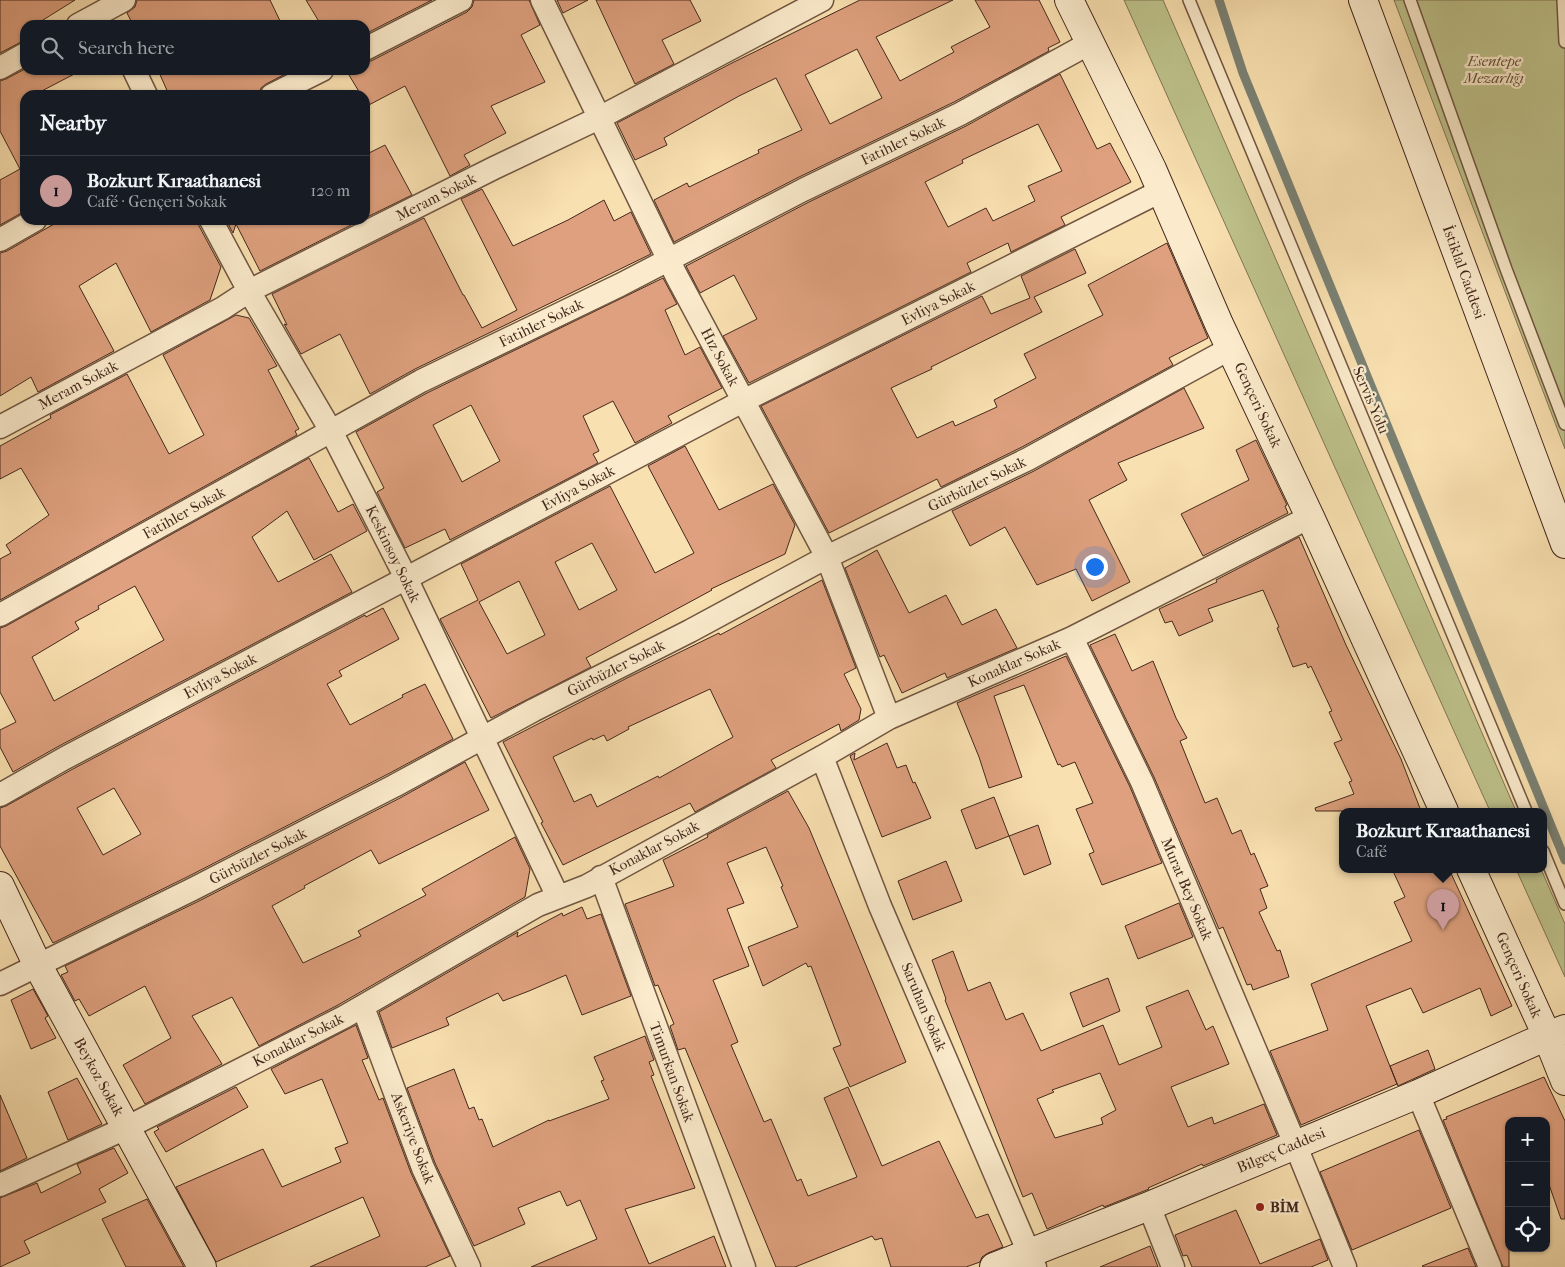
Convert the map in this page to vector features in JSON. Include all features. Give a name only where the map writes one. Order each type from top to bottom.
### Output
[{"type":"street","points":[[88,20],[124,0]]},
{"type":"street","points":[[370,46],[461,0]]},
{"type":"street","name":"Hız Sokak","points":[[542,0],[668,259],[827,557],[889,718]]},
{"type":"street","name":"Meram Sokak","points":[[0,427],[224,308],[249,291],[494,168],[599,118],[822,0]]},
{"type":"street","name":"Gençeri Sokak","points":[[1069,0],[1161,191],[1231,348],[1443,808]]},
{"type":"street","name":"İstiklal Caddesi","points":[[1363,0],[1565,544]]},
{"type":"street","name":"Fatihler Sokak","points":[[0,615],[421,381],[620,285],[803,190],[960,114],[1090,43]]},
{"type":"street","points":[[0,68],[20,57]]},
{"type":"street","points":[[136,75],[144,90]]},
{"type":"street","points":[[282,90],[312,75]]},
{"type":"street","name":"Evliya Sokak","points":[[0,795],[65,758],[744,401],[1161,191]]},
{"type":"street","points":[[0,240],[26,225]]},
{"type":"street","name":"Keskinsoy Sokak","points":[[214,225],[249,291],[331,432],[406,578],[558,897]]},
{"type":"street","name":"Gürbüzler Sokak","points":[[0,984],[37,964],[194,889],[394,786],[534,710],[690,631],[827,557],[1028,460],[1231,348]]},
{"type":"street","name":"Konaklar Sokak","points":[[0,1185],[126,1128],[363,1007],[538,905],[587,886],[822,757],[889,718],[1072,638],[1310,517]]},
{"type":"street","name":"Murat Bey Sokak","points":[[1072,638],[1142,782],[1345,1267]]},
{"type":"street","name":"Saruhan Sokak","points":[[822,757],[880,906],[1033,1260]]},
{"type":"street","name":"Gençeri Sokak","points":[[1473,873],[1556,1032],[1565,1082]]},
{"type":"street","name":"Timurkan Sokak","points":[[601,877],[744,1267]]},
{"type":"street","name":"Beykoz Sokak","points":[[0,886],[37,964],[202,1267]]},
{"type":"street","name":"Askeriye Sokak","points":[[363,1007],[423,1168],[469,1267]]},
{"type":"street","name":"Bilgeç Caddesi","points":[[994,1267],[1033,1260],[1149,1206],[1418,1094],[1556,1032]]},
{"type":"street","points":[[1418,1094],[1490,1267]]},
{"type":"street","points":[[1149,1206],[1173,1267]]},
{"type":"lane","name":"Servis Yolu","points":[[1188,0],[1525,808]]},
{"type":"lane","points":[[1410,0],[1506,269],[1560,399],[1565,424]]},
{"type":"lane","points":[[1563,0],[1565,42]]},
{"type":"lane","points":[[1547,861],[1565,904]]},
{"type":"green space","points":[[1124,0],[1163,0],[1515,808],[1489,808]]},
{"type":"green space","name":"Esentepe Mezarlığı","points":[[1394,0],[1565,0],[1565,449]]},
{"type":"green space","points":[[1518,873],[1543,873],[1565,924],[1565,977]]},
{"type":"building","points":[[0,0],[75,0],[43,20],[20,20],[20,43],[0,53]]},
{"type":"building","points":[[137,0],[270,0],[280,20],[130,20],[127,13],[135,7]]},
{"type":"building","points":[[306,0],[432,0],[370,31],[370,20],[318,20]]},
{"type":"building","points":[[474,0],[529,0],[540,25],[521,35],[545,82],[491,106],[506,133],[464,155],[470,165],[450,176],[405,86],[370,104],[370,90],[358,90],[349,75],[370,75],[370,61],[467,12],[472,7]]},
{"type":"building","points":[[557,0],[588,0],[563,13]]},
{"type":"building","points":[[596,0],[690,0],[701,21],[662,40],[674,64],[635,84]]},
{"type":"building","points":[[860,0],[953,0],[876,37],[900,81],[954,52],[951,47],[990,27],[975,0],[1039,0],[1060,42],[1048,48],[1049,51],[954,102],[797,178],[674,242],[654,200],[687,183],[689,187],[759,153],[758,150],[802,130],[776,78],[739,96],[664,138],[667,145],[635,160],[617,123],[732,63]],"holes":[[[857,49],[882,98],[830,124],[805,75]]]},
{"type":"building","points":[[20,72],[20,75],[72,75],[44,90],[20,90],[20,169],[0,131],[0,81]]},
{"type":"building","points":[[1060,74],[1097,149],[1110,143],[1131,182],[1061,217],[1065,225],[1011,252],[1008,243],[967,263],[971,272],[749,383],[723,336],[757,319],[734,275],[700,293],[686,266],[809,202],[966,126]],"holes":[[[1038,124],[1062,171],[1028,186],[1035,201],[993,221],[986,208],[948,227],[925,182],[963,163],[962,160]]]},
{"type":"building","points":[[160,75],[283,75],[266,84],[260,90],[167,90]]},
{"type":"building","points":[[385,145],[412,195],[370,216],[370,152]]},
{"type":"building","points":[[20,169],[20,214],[0,225],[0,180]]},
{"type":"building","points":[[482,189],[513,246],[568,220],[604,200],[614,221],[631,212],[651,254],[415,369],[370,394],[340,334],[301,354],[284,324],[287,325],[272,294],[424,218],[482,328],[517,310],[461,199]]},
{"type":"building","points":[[52,225],[199,225],[221,267],[210,300],[151,332],[116,263],[79,286],[114,351],[38,392],[31,377],[0,396],[0,253],[7,251]]},
{"type":"building","points":[[229,225],[236,225],[233,233]]},
{"type":"building","points":[[237,225],[351,225],[260,271]]},
{"type":"building","points":[[1167,243],[1208,338],[1169,358],[1173,365],[1022,447],[941,487],[937,479],[829,533],[761,406],[982,296],[991,314],[1030,298],[1021,276],[1075,249],[1086,273],[1034,297],[1042,312],[891,388],[917,438],[953,421],[955,426],[997,407],[994,400],[1036,378],[1024,354],[1103,315],[1088,285]]},
{"type":"building","points":[[663,278],[677,304],[665,310],[685,355],[700,347],[722,388],[668,416],[672,423],[635,443],[613,401],[583,416],[599,451],[593,454],[598,463],[450,540],[445,529],[405,548],[377,492],[384,488],[356,432],[427,393]],"holes":[[[471,405],[500,461],[462,482],[433,425]]]},
{"type":"building","points":[[236,315],[249,318],[277,366],[268,370],[299,429],[295,431],[297,435],[0,600],[0,559],[11,553],[6,545],[49,515],[21,468],[0,479],[0,446],[51,418],[50,415],[127,374],[169,454],[204,435],[163,355]]},
{"type":"building","points":[[1184,388],[1204,428],[1118,463],[1127,480],[1089,500],[1130,582],[1092,601],[1076,569],[1037,585],[1005,527],[970,546],[952,511],[1034,471]]},
{"type":"building","points":[[1256,440],[1287,505],[1285,506],[1288,513],[1203,556],[1181,514],[1249,480],[1236,450]]},
{"type":"building","points":[[685,446],[719,510],[773,484],[795,525],[785,554],[711,589],[586,658],[591,667],[491,718],[440,619],[478,600],[461,564],[610,486],[655,573],[694,553],[648,466]],"holes":[[[592,543],[617,590],[579,610],[555,562]],[[519,581],[545,635],[507,654],[479,602]]]},
{"type":"building","points":[[309,458],[338,512],[353,504],[367,531],[314,560],[287,511],[252,537],[278,582],[331,554],[352,592],[13,772],[0,747],[0,730],[16,722],[0,692],[0,628]],"holes":[[[135,586],[164,640],[54,701],[32,657],[79,629],[75,622],[99,609],[98,606]]]},
{"type":"building","points":[[1299,537],[1346,645],[1401,759],[1420,808],[1339,808],[1339,811],[1316,811],[1315,808],[1354,794],[1349,782],[1352,781],[1334,743],[1342,740],[1329,712],[1332,711],[1311,666],[1308,668],[1306,663],[1293,667],[1263,590],[1208,609],[1213,621],[1179,636],[1172,621],[1165,623],[1159,609],[1217,582],[1216,580]]},
{"type":"building","points":[[877,550],[909,613],[946,595],[962,625],[996,609],[1017,648],[947,678],[945,673],[902,693],[884,655],[880,657],[845,568]]},
{"type":"building","points":[[822,580],[856,668],[844,674],[861,709],[859,720],[841,731],[839,724],[771,760],[776,768],[695,812],[690,803],[563,865],[503,742],[629,677],[719,633],[720,635]],"holes":[[[710,689],[733,737],[659,778],[658,776],[597,807],[591,794],[574,802],[553,757],[592,738],[593,740],[604,735],[607,741],[629,729],[628,727]]]},
{"type":"building","points":[[383,608],[399,639],[339,671],[342,676],[327,684],[350,725],[425,684],[453,739],[187,877],[53,943],[0,846],[0,808],[365,615],[366,617]],"holes":[[[114,788],[141,834],[103,855],[77,808]]]},
{"type":"building","points":[[1115,634],[1132,671],[1153,661],[1176,718],[1187,738],[1180,741],[1205,803],[1217,798],[1232,834],[1241,830],[1251,855],[1254,853],[1268,886],[1260,889],[1267,908],[1259,912],[1277,951],[1280,950],[1289,977],[1253,990],[1251,984],[1247,985],[1223,927],[1219,929],[1154,777],[1090,645]]},
{"type":"building","points":[[1066,656],[1130,787],[1162,863],[1102,885],[1089,854],[1094,852],[1076,809],[1093,803],[1075,762],[1062,767],[1060,764],[1058,765],[1024,685],[994,696],[1022,777],[989,788],[979,757],[957,703]]},
{"type":"building","points":[[887,743],[897,768],[906,765],[931,818],[882,837],[850,756],[855,753],[854,760]]},
{"type":"building","points":[[465,762],[489,810],[379,864],[371,850],[304,886],[305,888],[272,906],[303,963],[361,936],[358,931],[426,895],[422,889],[515,837],[530,869],[525,897],[338,1005],[259,1046],[232,997],[192,1016],[222,1064],[145,1104],[123,1065],[171,1038],[145,986],[89,1016],[79,999],[75,1001],[61,975],[68,972],[65,966],[199,901],[400,798]]},
{"type":"building","points":[[788,791],[809,828],[906,1062],[850,1087],[833,1048],[841,1045],[811,966],[808,967],[806,963],[763,986],[748,947],[798,927],[766,847],[727,863],[744,903],[727,909],[749,966],[713,980],[738,1042],[731,1045],[764,1122],[771,1119],[797,1181],[801,1179],[808,1196],[857,1177],[824,1098],[848,1087],[882,1166],[939,1141],[976,1218],[988,1214],[1003,1247],[988,1253],[982,1257],[980,1262],[966,1267],[891,1267],[882,1238],[875,1240],[872,1236],[795,1267],[776,1267],[685,1048],[678,1050],[670,1026],[674,1024],[658,985],[655,986],[625,904],[674,886],[663,860],[708,837],[707,835]]},
{"type":"building","points":[[994,797],[1009,836],[976,849],[961,810]]},
{"type":"building","points":[[1038,825],[1051,864],[1024,875],[1009,836]]},
{"type":"building","points":[[946,861],[962,901],[913,920],[898,881]]},
{"type":"building","points":[[1394,873],[1451,873],[1512,1006],[1491,1016],[1480,988],[1423,1013],[1411,988],[1366,1006],[1397,1084],[1301,1125],[1270,1051],[1328,1030],[1311,984],[1412,941],[1394,902],[1405,897]]},
{"type":"building","points":[[1179,903],[1193,937],[1138,959],[1125,926]]},
{"type":"building","points":[[582,907],[587,919],[601,914],[631,996],[582,1015],[566,975],[503,1001],[498,993],[446,1018],[449,1025],[392,1048],[379,1012],[518,932],[517,937],[562,913],[563,916]]},
{"type":"building","points":[[953,951],[968,991],[990,982],[1006,1020],[1023,1013],[1041,1051],[1103,1025],[1119,1065],[1162,1047],[1146,1007],[1188,990],[1206,1030],[1213,1026],[1229,1064],[1171,1087],[1188,1127],[1212,1117],[1214,1124],[1264,1104],[1277,1135],[1203,1166],[1202,1164],[1149,1189],[1104,1207],[1103,1205],[1047,1229],[1032,1193],[1023,1197],[945,1000],[932,960]],"holes":[[[1100,1073],[1116,1110],[1101,1118],[1103,1124],[1055,1138],[1037,1099],[1054,1092],[1052,1090]]]},
{"type":"building","points":[[1108,978],[1120,1011],[1083,1027],[1070,993]]},
{"type":"building","points":[[33,989],[48,1016],[45,1018],[56,1038],[31,1049],[11,1000]]},
{"type":"building","points":[[356,1025],[368,1058],[362,1060],[379,1100],[383,1098],[411,1173],[450,1256],[425,1267],[310,1267],[380,1236],[363,1197],[216,1262],[176,1187],[263,1149],[282,1187],[341,1162],[335,1148],[348,1143],[322,1079],[285,1094],[271,1069]]},
{"type":"building","points":[[645,1036],[654,1060],[649,1062],[654,1075],[651,1076],[695,1188],[625,1209],[649,1264],[714,1236],[726,1267],[531,1267],[597,1239],[580,1200],[567,1206],[560,1191],[518,1208],[525,1224],[474,1246],[435,1163],[407,1088],[454,1069],[469,1109],[474,1107],[479,1120],[482,1119],[493,1147],[549,1120],[609,1099],[601,1081],[604,1080],[594,1057]]},
{"type":"building","points":[[1428,1050],[1435,1069],[1398,1086],[1390,1066]]},
{"type":"building","points":[[1544,1077],[1565,1121],[1565,1219],[1561,1219],[1550,1187],[1550,1117],[1505,1117],[1505,1252],[1509,1252],[1509,1267],[1503,1267],[1443,1120],[1447,1119],[1446,1117]]},
{"type":"building","points":[[77,1078],[102,1124],[68,1140],[48,1092]]},
{"type":"building","points":[[236,1087],[248,1107],[166,1152],[154,1132],[159,1129],[157,1127]]},
{"type":"building","points":[[0,1095],[27,1158],[0,1171]]},
{"type":"building","points":[[1419,1130],[1451,1208],[1352,1250],[1320,1172]]},
{"type":"building","points":[[114,1148],[128,1173],[99,1189],[106,1202],[24,1241],[30,1253],[0,1267],[0,1198],[37,1183],[41,1193],[81,1173],[77,1164]]},
{"type":"building","points":[[147,1199],[184,1267],[126,1267],[102,1219]]},
{"type":"building","points":[[1236,1210],[1260,1264],[1320,1239],[1328,1260],[1311,1267],[1192,1267],[1187,1255],[1183,1256],[1175,1235]]},
{"type":"building","points":[[1150,1246],[1158,1267],[1100,1267]]},
{"type":"building","points":[[1468,1248],[1476,1267],[1422,1266]]},
{"type":"waterway","points":[[1219,0],[1243,73],[1544,808]]},
{"type":"waterway","points":[[1547,816],[1565,860]]},
{"type":"place","name":"Bozkurt Kıraathanesi","points":[[1443,930]]},
{"type":"place","name":"BİM","points":[[1260,1207]]}]
